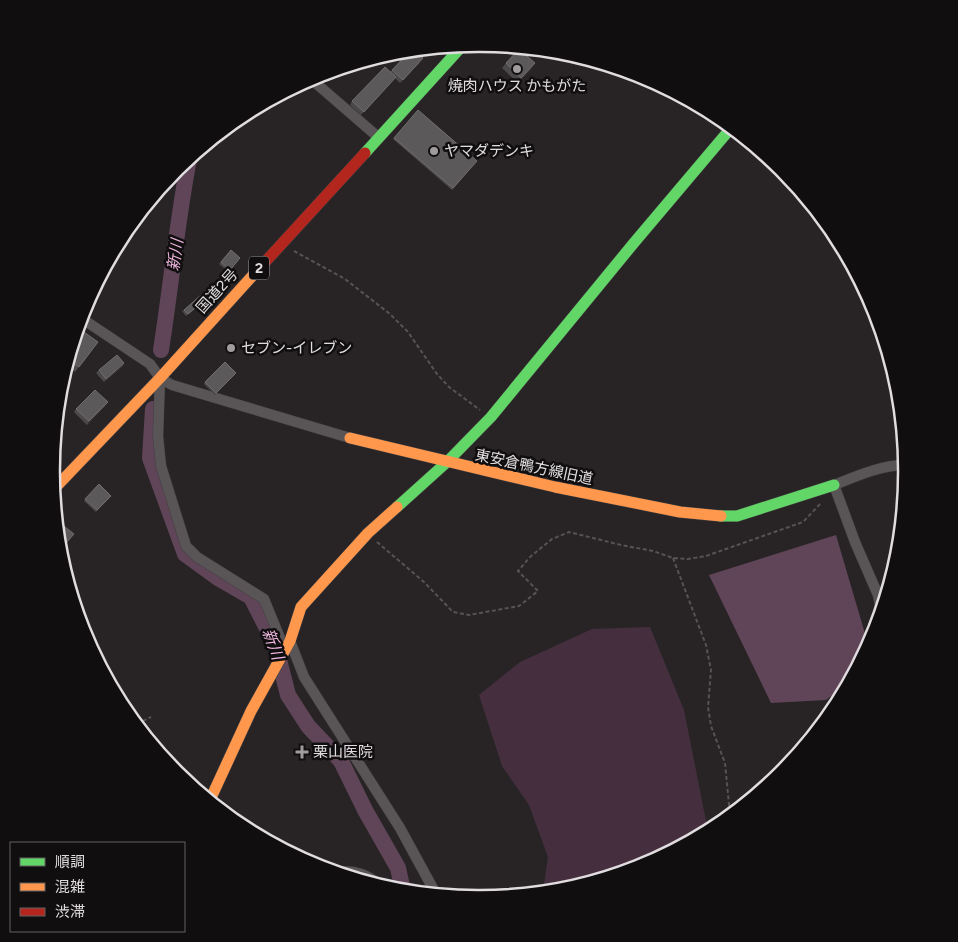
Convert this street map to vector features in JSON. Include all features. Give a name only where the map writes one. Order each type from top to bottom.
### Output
[{"type":"main road","name":"国道2号","points":[[60,482],[160,378],[456,53]]},
{"type":"main road","points":[[213,794],[251,711],[287,644],[301,607],[368,534],[447,462],[490,417],[727,134]]},
{"type":"main road","name":"東安倉鴨方線旧道","points":[[350,438],[557,488],[722,517],[737,516],[831,486]]},
{"type":"street","points":[[317,85],[378,138]]},
{"type":"street","points":[[88,323],[150,364],[160,378],[158,436],[161,466],[186,546],[197,557],[264,599],[304,677],[400,828],[432,887]]},
{"type":"street","name":"東安倉鴨方線旧道","points":[[160,378],[172,385],[350,438]]},
{"type":"street","name":"東安倉鴨方線旧道","points":[[831,486],[861,474],[898,465]]},
{"type":"street","points":[[831,486],[878,596]]},
{"type":"path","points":[[280,244],[345,279],[390,314],[408,332],[437,374],[449,387],[490,417]]},
{"type":"path","points":[[368,534],[424,582],[453,612],[469,615],[519,606],[538,591],[518,571],[530,557],[552,539],[569,532],[674,558],[688,559],[706,556],[803,522],[820,504],[831,486]]},
{"type":"path","points":[[674,558],[706,645],[711,670],[708,707],[712,726],[725,763],[729,807]]},
{"type":"path","points":[[143,721],[151,717]]},
{"type":"shaded area","points":[[836,535],[865,633],[832,695],[826,700],[771,703],[709,575]]},
{"type":"shaded area","points":[[650,627],[684,710],[706,822],[639,858],[587,875],[544,884],[548,857],[529,805],[502,766],[479,695],[520,662],[592,629]]},
{"type":"building","points":[[514,54],[526,55],[535,63],[521,78],[506,63]]},
{"type":"building","points":[[421,56],[423,58],[403,80],[392,70],[401,60]]},
{"type":"building","points":[[385,67],[396,77],[364,112],[352,101]]},
{"type":"building","name":"ヤマダデンキ","points":[[418,110],[477,161],[453,188],[394,138]]},
{"type":"building","points":[[231,250],[240,258],[230,270],[221,262]]},
{"type":"building","points":[[201,295],[205,300],[188,314],[184,310]]},
{"type":"building","points":[[84,332],[98,342],[79,367],[75,364]]},
{"type":"building","points":[[117,355],[124,363],[106,379],[99,370]]},
{"type":"building","points":[[225,362],[236,373],[216,393],[205,382]]},
{"type":"building","points":[[95,390],[108,402],[89,421],[76,409]]},
{"type":"building","points":[[99,484],[111,496],[97,510],[85,499]]},
{"type":"building","points":[[64,526],[74,534],[67,542]]},
{"type":"waterway","name":"新川","points":[[161,350],[187,171]]},
{"type":"waterway","name":"新川","points":[[153,409],[150,458],[185,554],[218,578],[251,597],[275,644],[288,695],[308,726],[341,761],[365,810],[398,868],[401,882]]},
{"type":"traffic: fast","points":[[365,153],[456,53]]},
{"type":"traffic: fast","points":[[397,507],[447,462],[491,417],[726,133]]},
{"type":"traffic: fast","points":[[721,516],[737,516],[834,485]]},
{"type":"traffic: slow","points":[[60,482],[160,378],[255,273]]},
{"type":"traffic: slow","points":[[350,438],[555,487],[680,512],[721,516]]},
{"type":"traffic: slow","points":[[213,794],[251,711],[290,641],[301,607],[368,533],[397,507]]},
{"type":"traffic: jam","points":[[255,273],[365,153]]},
{"type":"place","name":"焼肉ハウス かもがた","points":[[517,69]]},
{"type":"place","name":"ヤマダデンキ","points":[[434,151]]},
{"type":"place","name":"セブン-イレブン","points":[[231,348]]},
{"type":"place","name":"栗山医院","points":[[302,752]]}]
